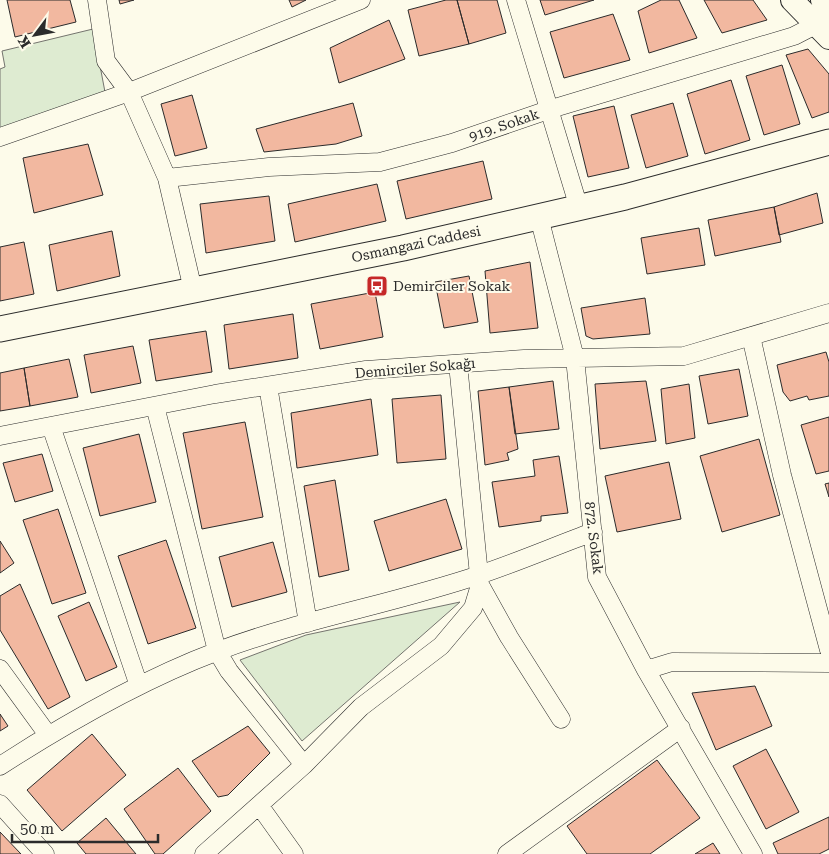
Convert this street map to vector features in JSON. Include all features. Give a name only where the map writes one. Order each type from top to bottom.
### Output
[{"type":"main road","name":"Osmangazi Caddesi","points":[[0,329],[403,248],[579,208],[829,142]]},
{"type":"street","points":[[97,0],[106,61],[129,92],[167,178],[193,290]]},
{"type":"street","points":[[0,137],[129,92],[361,0]]},
{"type":"street","points":[[516,0],[551,109],[579,208]]},
{"type":"street","points":[[792,0],[826,22]]},
{"type":"street","points":[[822,0],[826,22]]},
{"type":"street","name":"919. Sokak","points":[[167,178],[269,167],[380,162],[452,143],[551,109],[794,36],[826,22]]},
{"type":"street","name":"872. Sokak","points":[[539,217],[575,358],[597,577],[646,670],[753,854]]},
{"type":"street","name":"Demirciler Sokağı","points":[[0,436],[155,406],[366,370],[575,358],[684,356],[829,313]]},
{"type":"street","points":[[751,336],[782,475],[829,650]]},
{"type":"street","points":[[204,854],[304,764],[361,708],[441,646],[473,608],[479,580],[458,364]]},
{"type":"street","points":[[268,386],[308,623]]},
{"type":"street","points":[[155,406],[217,651],[229,671],[304,764]]},
{"type":"street","points":[[52,426],[139,686]]},
{"type":"street","points":[[0,766],[48,735],[139,686],[217,651],[308,623],[479,580],[593,532]]},
{"type":"street","points":[[479,580],[509,637],[561,719]]},
{"type":"street","points":[[646,670],[672,662],[829,663]]},
{"type":"street","points":[[0,669],[48,735]]},
{"type":"street","points":[[507,854],[681,728]]},
{"type":"street","points":[[0,804],[46,854]]},
{"type":"street","points":[[259,805],[294,854]]},
{"type":"green space","points":[[93,29],[105,92],[0,130],[0,69],[5,67],[2,51]]},
{"type":"green space","points":[[460,602],[302,741],[240,660],[306,635]]},
{"type":"building","points":[[7,0],[70,0],[76,22],[15,37]]},
{"type":"building","points":[[119,0],[134,0],[120,4]]},
{"type":"building","points":[[289,0],[306,0],[292,7]]},
{"type":"building","points":[[446,0],[457,0],[469,44],[419,56],[408,10]]},
{"type":"building","points":[[457,0],[497,0],[506,33],[469,44]]},
{"type":"building","points":[[540,0],[594,0],[545,15]]},
{"type":"building","points":[[661,0],[679,0],[697,38],[649,53],[638,11]]},
{"type":"building","points":[[704,0],[753,0],[767,20],[722,33]]},
{"type":"building","points":[[613,14],[630,60],[564,78],[550,32]]},
{"type":"building","points":[[389,20],[405,59],[339,83],[330,48]]},
{"type":"building","points":[[808,49],[829,74],[829,112],[812,118],[786,55]]},
{"type":"building","points":[[782,65],[800,124],[764,135],[746,76]]},
{"type":"building","points":[[731,80],[750,140],[705,154],[687,94]]},
{"type":"building","points":[[192,95],[207,148],[175,156],[161,104]]},
{"type":"building","points":[[353,103],[362,136],[336,144],[264,152],[256,129]]},
{"type":"building","points":[[673,103],[688,156],[646,168],[631,115]]},
{"type":"building","points":[[614,106],[629,168],[588,177],[573,116]]},
{"type":"building","points":[[88,144],[103,195],[34,213],[23,158]]},
{"type":"building","points":[[483,161],[492,199],[406,219],[397,181]]},
{"type":"building","points":[[377,184],[386,221],[295,242],[288,204]]},
{"type":"building","points":[[817,193],[823,223],[779,235],[774,207]]},
{"type":"building","points":[[269,196],[275,241],[206,253],[200,204]]},
{"type":"building","points":[[774,207],[781,242],[715,256],[708,220]]},
{"type":"building","points":[[699,228],[705,265],[647,274],[641,238]]},
{"type":"building","points":[[112,231],[120,276],[57,291],[49,245]]},
{"type":"building","points":[[24,242],[34,294],[0,301],[0,247]]},
{"type":"building","points":[[530,262],[538,328],[490,333],[485,271]]},
{"type":"building","points":[[469,276],[478,322],[444,328],[435,282]]},
{"type":"building","points":[[375,292],[383,337],[320,349],[311,304]]},
{"type":"building","points":[[645,298],[650,334],[593,339],[586,336],[581,308]]},
{"type":"building","points":[[293,314],[298,358],[229,369],[224,325]]},
{"type":"building","points":[[206,331],[212,372],[156,381],[149,340]]},
{"type":"building","points":[[133,346],[141,383],[91,393],[84,355]]},
{"type":"building","points":[[826,352],[829,362],[829,396],[809,400],[807,396],[790,401],[783,392],[777,365]]},
{"type":"building","points":[[69,359],[78,397],[30,406],[24,368]]},
{"type":"building","points":[[24,368],[30,406],[0,411],[0,373]]},
{"type":"building","points":[[739,369],[748,416],[708,424],[699,376]]},
{"type":"building","points":[[553,381],[559,429],[515,434],[509,387]]},
{"type":"building","points":[[646,381],[656,441],[600,449],[595,384]]},
{"type":"building","points":[[689,384],[695,438],[666,444],[661,389]]},
{"type":"building","points":[[509,387],[518,449],[507,453],[509,460],[485,465],[478,391]]},
{"type":"building","points":[[441,395],[446,459],[397,463],[392,399]]},
{"type":"building","points":[[371,399],[378,455],[297,468],[291,413]]},
{"type":"building","points":[[829,417],[829,471],[816,474],[801,425]]},
{"type":"building","points":[[245,422],[263,517],[202,529],[183,433]]},
{"type":"building","points":[[139,434],[156,502],[100,516],[83,448]]},
{"type":"building","points":[[759,439],[780,515],[722,532],[700,456]]},
{"type":"building","points":[[42,454],[53,491],[15,502],[3,463]]},
{"type":"building","points":[[559,456],[568,513],[541,516],[541,521],[499,527],[492,482],[535,476],[533,460]]},
{"type":"building","points":[[669,462],[681,519],[617,532],[605,476]]},
{"type":"building","points":[[335,480],[349,570],[319,577],[304,486]]},
{"type":"building","points":[[829,483],[829,497],[825,484]]},
{"type":"building","points":[[446,499],[462,549],[389,571],[374,521]]},
{"type":"building","points":[[58,509],[86,593],[52,604],[23,520]]},
{"type":"building","points":[[166,540],[196,628],[148,644],[118,556]]},
{"type":"building","points":[[0,541],[14,563],[0,573]]},
{"type":"building","points":[[273,542],[287,592],[232,607],[219,557]]},
{"type":"building","points":[[20,584],[70,697],[48,709],[0,630],[0,596]]},
{"type":"building","points":[[89,602],[117,667],[86,681],[58,616]]},
{"type":"building","points":[[755,686],[772,726],[716,750],[692,693]]},
{"type":"building","points":[[0,714],[8,726],[0,731]]},
{"type":"building","points":[[248,726],[270,753],[228,795],[218,797],[192,761]]},
{"type":"building","points":[[92,734],[126,775],[62,831],[27,790]]},
{"type":"building","points":[[766,749],[799,812],[766,829],[733,766]]},
{"type":"building","points":[[657,760],[700,818],[650,854],[587,854],[567,826]]},
{"type":"building","points":[[178,768],[211,811],[163,854],[155,854],[124,809]]},
{"type":"building","points":[[829,817],[829,849],[819,854],[778,854],[773,843]]},
{"type":"building","points":[[106,818],[136,854],[86,854],[77,843]]},
{"type":"building","points":[[0,832],[21,854],[0,854]]},
{"type":"building","points":[[713,843],[720,854],[695,854]]},
{"type":"place","name":"Demirciler Sokak","points":[[377,286]]}]
